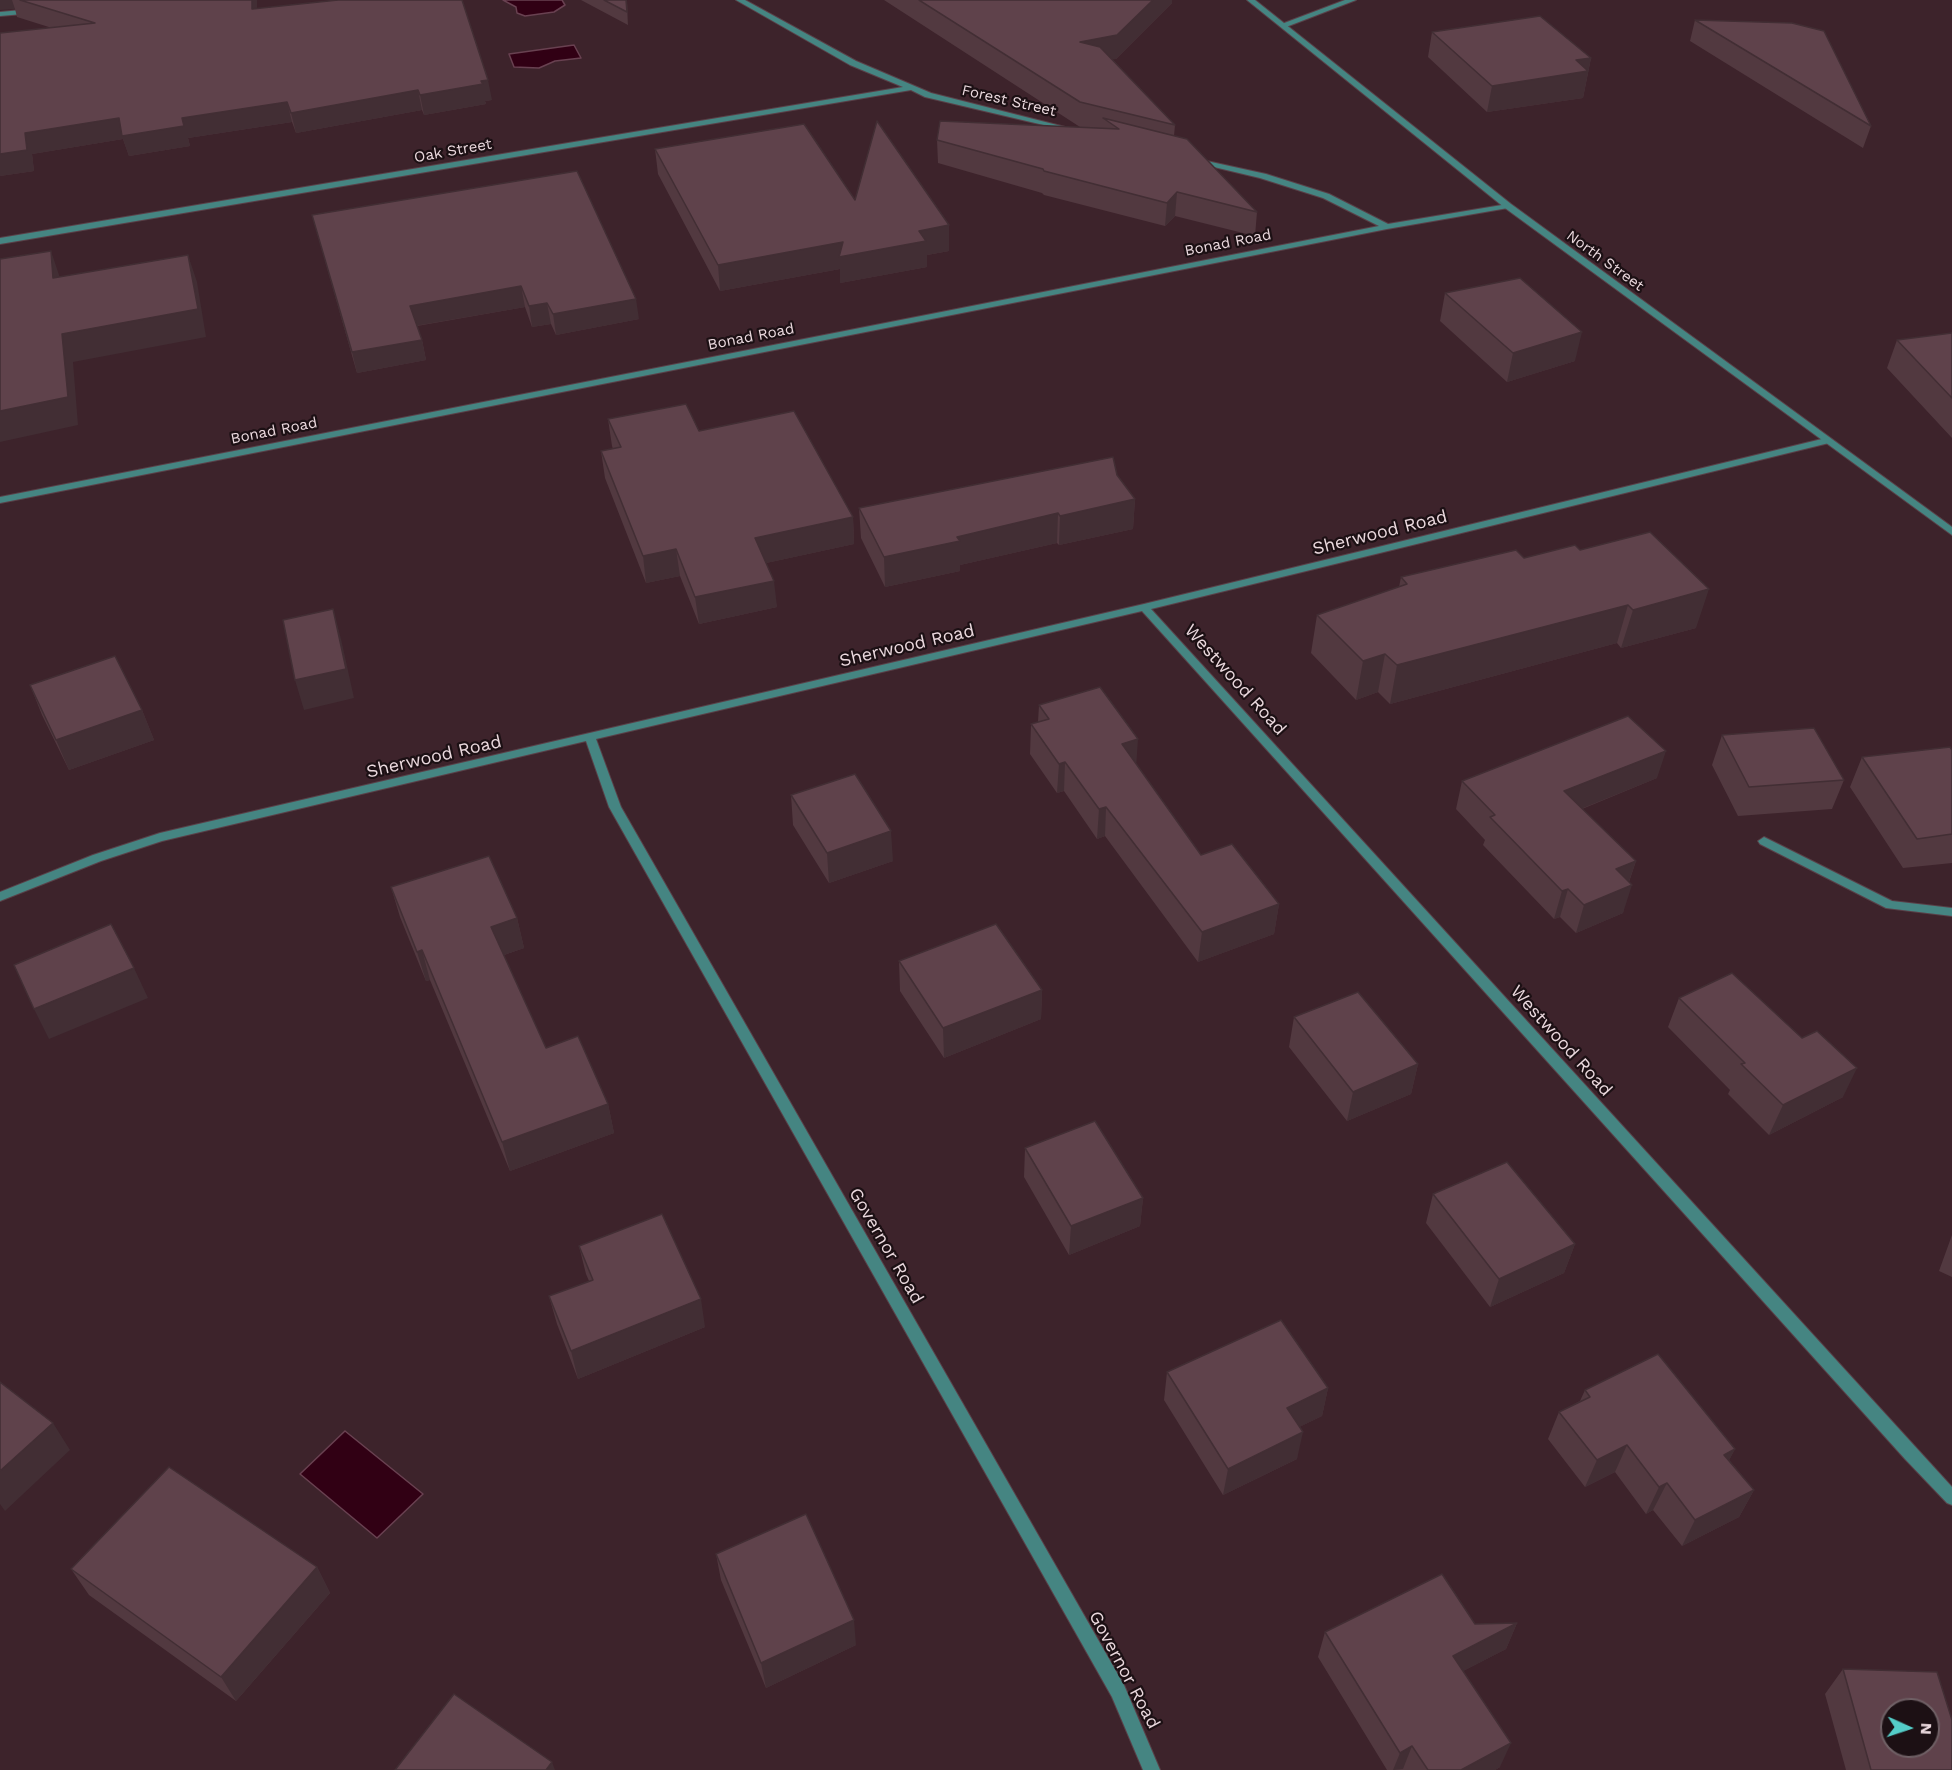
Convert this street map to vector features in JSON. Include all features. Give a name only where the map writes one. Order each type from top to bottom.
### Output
[{"type":"street","name":"Forest Street","points":[[740,0],[853,63],[911,88],[946,101],[1077,131]]},
{"type":"street","name":"North Street","points":[[1251,0],[1508,206],[1952,532]]},
{"type":"street","points":[[1283,25],[1352,0]]},
{"type":"street","points":[[0,14],[44,10]]},
{"type":"street","name":"Oak Street","points":[[0,241],[911,88]]},
{"type":"street","points":[[1188,158],[1263,176],[1326,196],[1387,227]]},
{"type":"street","name":"Bonad Road","points":[[0,500],[1387,227],[1508,206]]},
{"type":"street","name":"Sherwood Road","points":[[0,897],[97,858],[160,837],[1144,607],[1827,441]]},
{"type":"street","name":"Westwood Road","points":[[1144,607],[1952,1498]]},
{"type":"street","name":"Governor Road","points":[[590,738],[615,807],[1118,1691],[1152,1770]]},
{"type":"street","points":[[1764,841],[1890,905],[1952,912]]},
{"type":"shaded area","points":[[503,0],[562,0],[565,5],[554,12],[525,16],[517,13],[516,7]]},
{"type":"shaded area","points":[[574,45],[581,58],[555,61],[539,68],[514,67],[509,54]]},
{"type":"shaded area","points":[[345,1431],[423,1494],[377,1538],[300,1474]]},
{"type":"building","points":[[20,0],[252,0],[252,9],[338,0],[462,0],[488,80],[481,81],[483,84],[420,95],[418,90],[291,113],[287,102],[182,118],[184,126],[122,136],[119,118],[25,133],[27,150],[0,154],[0,33],[95,23]]},
{"type":"building","points":[[604,0],[626,0],[627,12]]},
{"type":"building","points":[[919,0],[1153,0],[1117,35],[1080,42],[1100,47],[1175,125],[1080,102]]},
{"type":"building","points":[[1540,16],[1591,58],[1576,60],[1588,71],[1492,86],[1432,32]]},
{"type":"building","points":[[1695,20],[1792,23],[1824,31],[1871,126]]},
{"type":"building","points":[[1103,118],[1187,139],[1257,212],[1177,192],[1167,203],[937,140],[940,121],[1119,129]]},
{"type":"building","points":[[877,121],[949,225],[919,231],[926,241],[839,257],[843,242],[718,265],[655,149],[804,124],[855,200]]},
{"type":"building","points":[[577,171],[636,299],[553,314],[547,303],[529,306],[521,286],[410,306],[422,340],[352,352],[312,215]]},
{"type":"building","points":[[51,251],[53,278],[188,255],[198,309],[62,334],[68,397],[0,411],[0,259]]},
{"type":"building","points":[[1520,278],[1582,332],[1513,353],[1445,293]]},
{"type":"building","points":[[1952,333],[1952,398],[1897,340]]},
{"type":"building","points":[[686,404],[699,431],[794,411],[853,517],[755,538],[774,581],[695,597],[676,549],[643,556],[601,451],[621,447],[608,419]]},
{"type":"building","points":[[1113,457],[1117,475],[1135,499],[1060,516],[1058,513],[957,537],[960,541],[884,557],[859,508]]},
{"type":"building","points":[[1650,532],[1709,589],[1633,610],[1628,605],[1397,665],[1385,654],[1363,661],[1317,615],[1407,584],[1401,577],[1516,550],[1524,558],[1575,545],[1580,550]]},
{"type":"building","points":[[333,609],[346,669],[295,680],[283,620]]},
{"type":"building","points":[[115,656],[142,710],[56,740],[30,685]]},
{"type":"building","points":[[1100,687],[1138,739],[1122,744],[1201,855],[1232,844],[1279,904],[1202,932],[1106,807],[1099,809],[1065,762],[1059,764],[1031,724],[1049,719],[1039,705]]},
{"type":"building","points":[[1628,716],[1666,751],[1564,791],[1636,861],[1616,869],[1632,885],[1584,905],[1568,889],[1562,891],[1490,817],[1495,815],[1462,781]]},
{"type":"building","points":[[1814,728],[1844,780],[1749,787],[1722,735]]},
{"type":"building","points":[[1950,747],[1952,750],[1952,834],[1917,839],[1862,757]]},
{"type":"building","points":[[855,774],[891,831],[827,853],[791,795]]},
{"type":"building","points":[[489,856],[517,918],[491,927],[546,1048],[578,1036],[608,1104],[502,1142],[422,950],[417,952],[391,887]]},
{"type":"building","points":[[111,924],[134,968],[34,1009],[14,965]]},
{"type":"building","points":[[996,924],[1042,990],[943,1028],[899,961]]},
{"type":"building","points":[[1732,973],[1802,1038],[1817,1031],[1857,1068],[1783,1105],[1741,1064],[1745,1063],[1679,998]]},
{"type":"building","points":[[1358,992],[1418,1064],[1353,1092],[1294,1017]]},
{"type":"building","points":[[1095,1121],[1143,1198],[1071,1226],[1025,1148]]},
{"type":"building","points":[[1507,1162],[1575,1244],[1499,1279],[1433,1194]]},
{"type":"building","points":[[662,1214],[701,1299],[571,1351],[549,1296],[593,1280],[579,1246]]},
{"type":"building","points":[[1281,1320],[1328,1388],[1287,1408],[1303,1432],[1228,1469],[1167,1372]]},
{"type":"building","points":[[1658,1354],[1735,1449],[1724,1455],[1754,1490],[1695,1520],[1667,1483],[1659,1487],[1627,1445],[1597,1460],[1559,1412],[1590,1397],[1585,1390]]},
{"type":"building","points":[[0,1382],[53,1423],[0,1471]]},
{"type":"building","points":[[169,1467],[317,1567],[221,1677],[71,1569]]},
{"type":"building","points":[[806,1514],[854,1620],[761,1663],[716,1554]]},
{"type":"building","points":[[1442,1574],[1475,1624],[1517,1623],[1453,1656],[1511,1743],[1461,1770],[1428,1770],[1412,1746],[1400,1753],[1325,1632]]},
{"type":"building","points":[[1843,1669],[1937,1672],[1952,1720],[1952,1770],[1871,1770]]},
{"type":"building","points":[[454,1694],[552,1762],[546,1770],[395,1770]]}]
